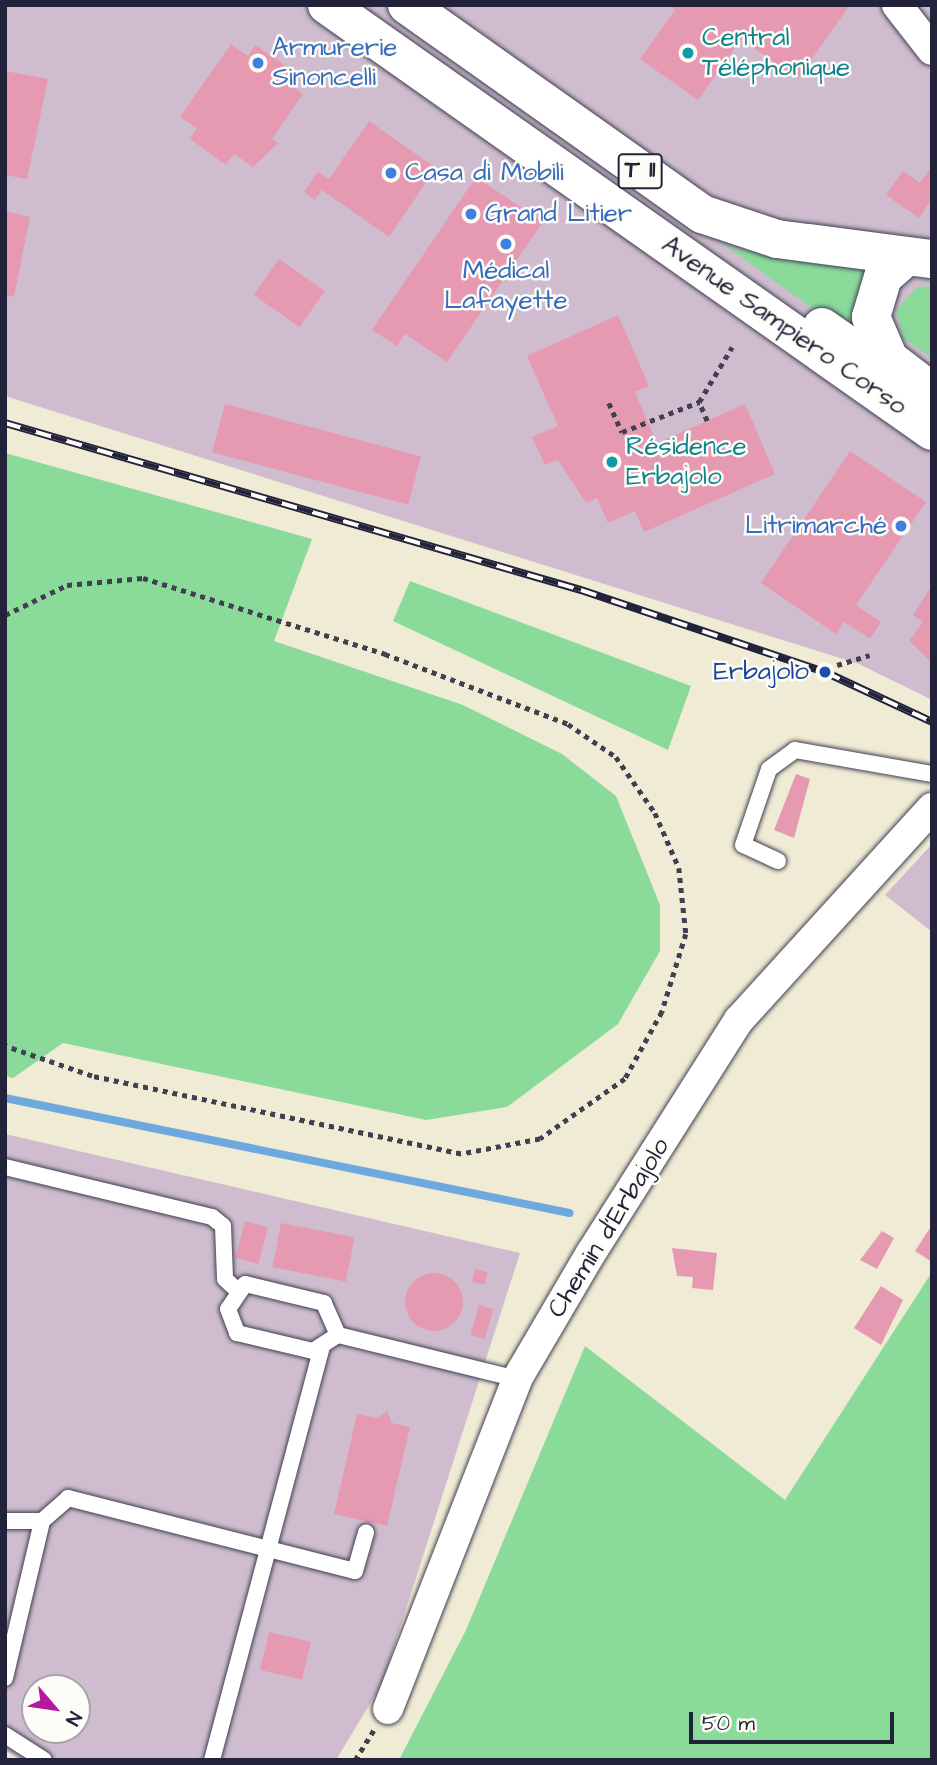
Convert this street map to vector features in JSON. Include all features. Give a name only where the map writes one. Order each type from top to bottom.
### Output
[{"type":"main road","name":"Avenue Sampiero Corso","points":[[327,5],[932,430]]},
{"type":"main road","name":"Avenue Sampiero Corso","points":[[357,5],[851,347],[889,359]]},
{"type":"main road","name":"Avenue Sampiero Corso","points":[[407,5],[702,215],[777,239],[919,258]]},
{"type":"main road","points":[[919,258],[883,278],[872,307],[889,359],[929,392]]},
{"type":"street","points":[[897,5],[932,50]]},
{"type":"street","name":"Chemin d'Erbajolo","points":[[388,1709],[517,1379],[739,1020],[932,808]]},
{"type":"lane","points":[[778,861],[743,845],[769,769],[795,750],[932,774]]},
{"type":"lane","points":[[5,1167],[212,1217],[223,1226],[225,1279],[237,1290]]},
{"type":"lane","points":[[321,1349],[237,1333],[228,1309],[237,1290],[246,1283],[324,1303],[338,1335]]},
{"type":"lane","points":[[338,1335],[517,1379]]},
{"type":"lane","points":[[212,1760],[321,1349],[338,1335]]},
{"type":"lane","points":[[5,1678],[42,1521],[68,1498],[88,1499],[355,1571],[366,1533]]},
{"type":"lane","points":[[5,1521],[42,1521]]},
{"type":"lane","points":[[5,1735],[44,1760]]},
{"type":"path","points":[[609,403],[622,432],[699,402],[732,347]]},
{"type":"path","points":[[699,402],[707,421]]},
{"type":"path","points":[[5,615],[67,584],[143,579],[385,654],[568,723],[616,757],[655,813],[680,868],[686,934],[662,1012],[625,1079],[540,1139],[461,1154],[92,1076],[5,1046]]},
{"type":"path","points":[[837,666],[870,655]]},
{"type":"shaded area","points":[[5,5],[932,5],[932,700],[859,664],[5,396]]},
{"type":"shaded area","points":[[932,844],[932,932],[885,895]]},
{"type":"shaded area","points":[[5,1134],[520,1253],[382,1684],[336,1760],[21,1760],[5,1750]]},
{"type":"green space","points":[[707,232],[733,248],[882,268],[853,338]]},
{"type":"green space","points":[[932,286],[932,358],[903,338],[896,310],[917,287]]},
{"type":"green space","points":[[5,453],[312,539],[274,641],[463,705],[562,754],[616,796],[660,905],[660,951],[618,1024],[507,1107],[426,1120],[63,1043],[13,1078],[5,1076]]},
{"type":"green space","points":[[410,581],[691,686],[668,750],[393,621]]},
{"type":"green space","points":[[932,1272],[932,1760],[399,1760],[466,1630],[585,1346],[785,1500]]},
{"type":"building","name":"Central Téléphonique","points":[[668,5],[849,6],[798,79],[741,39],[698,100],[640,59],[675,10]]},
{"type":"building","points":[[231,44],[248,56],[255,45],[293,71],[286,82],[303,94],[272,139],[278,143],[253,167],[234,154],[226,165],[190,139],[197,128],[180,117]]},
{"type":"building","points":[[5,71],[48,79],[27,179],[5,175]]},
{"type":"building","points":[[369,121],[436,168],[389,237],[322,190],[315,200],[304,192],[318,172],[329,179]]},
{"type":"building","points":[[932,166],[932,199],[919,218],[886,195],[903,171],[920,183]]},
{"type":"building","points":[[476,177],[543,222],[447,362],[405,334],[397,346],[372,330]]},
{"type":"building","points":[[5,211],[30,217],[14,297],[5,295]]},
{"type":"building","points":[[279,259],[325,291],[300,327],[254,295]]},
{"type":"building","points":[[618,315],[649,386],[635,392],[657,443],[745,404],[775,474],[644,532],[635,511],[608,523],[597,498],[586,503],[558,460],[545,465],[532,437],[558,426],[527,356]]},
{"type":"building","points":[[225,404],[421,457],[408,505],[212,452]]},
{"type":"building","points":[[850,451],[926,502],[856,605],[881,622],[870,639],[844,622],[836,634],[761,583]]},
{"type":"building","points":[[929,590],[932,592],[932,663],[909,641],[923,622],[913,615]]},
{"type":"building","points":[[796,774],[810,779],[794,838],[774,830]]},
{"type":"building","points":[[245,1221],[268,1227],[258,1264],[235,1258]]},
{"type":"building","points":[[281,1223],[355,1237],[346,1281],[272,1267]]},
{"type":"building","points":[[932,1225],[932,1262],[915,1251]]},
{"type":"building","points":[[882,1231],[894,1238],[877,1269],[860,1260]]},
{"type":"building","points":[[672,1248],[717,1253],[713,1290],[692,1288],[693,1277],[677,1276]]},
{"type":"building","points":[[475,1269],[488,1272],[485,1285],[472,1282]]},
{"type":"building","points":[[434,1273],[450,1278],[458,1286],[463,1302],[458,1318],[450,1326],[434,1331],[418,1326],[410,1318],[405,1302],[410,1286],[418,1278]]},
{"type":"building","points":[[881,1286],[903,1300],[881,1345],[854,1328]]},
{"type":"building","points":[[479,1305],[493,1309],[485,1339],[470,1335]]},
{"type":"building","points":[[387,1411],[392,1423],[410,1427],[387,1526],[334,1514],[357,1414],[377,1418]]},
{"type":"building","points":[[269,1632],[311,1642],[302,1680],[260,1670]]},
{"type":"waterway","points":[[5,1098],[569,1213]]},
{"type":"railway","points":[[5,423],[581,590],[825,672],[932,722]]},
{"type":"place","name":"Central Téléphonique","points":[[688,53]]},
{"type":"place","name":"Armurerie Sinoncelli","points":[[258,63]]},
{"type":"place","name":"Casa di Mobili","points":[[391,173]]},
{"type":"place","name":"Grand Litier","points":[[471,214]]},
{"type":"place","name":"Médical Lafayette","points":[[506,244]]},
{"type":"place","name":"Résidence Erbajolo","points":[[612,462]]},
{"type":"place","name":"Litrimarché","points":[[901,526]]},
{"type":"place","name":"Erbajolo","points":[[825,672]]}]
